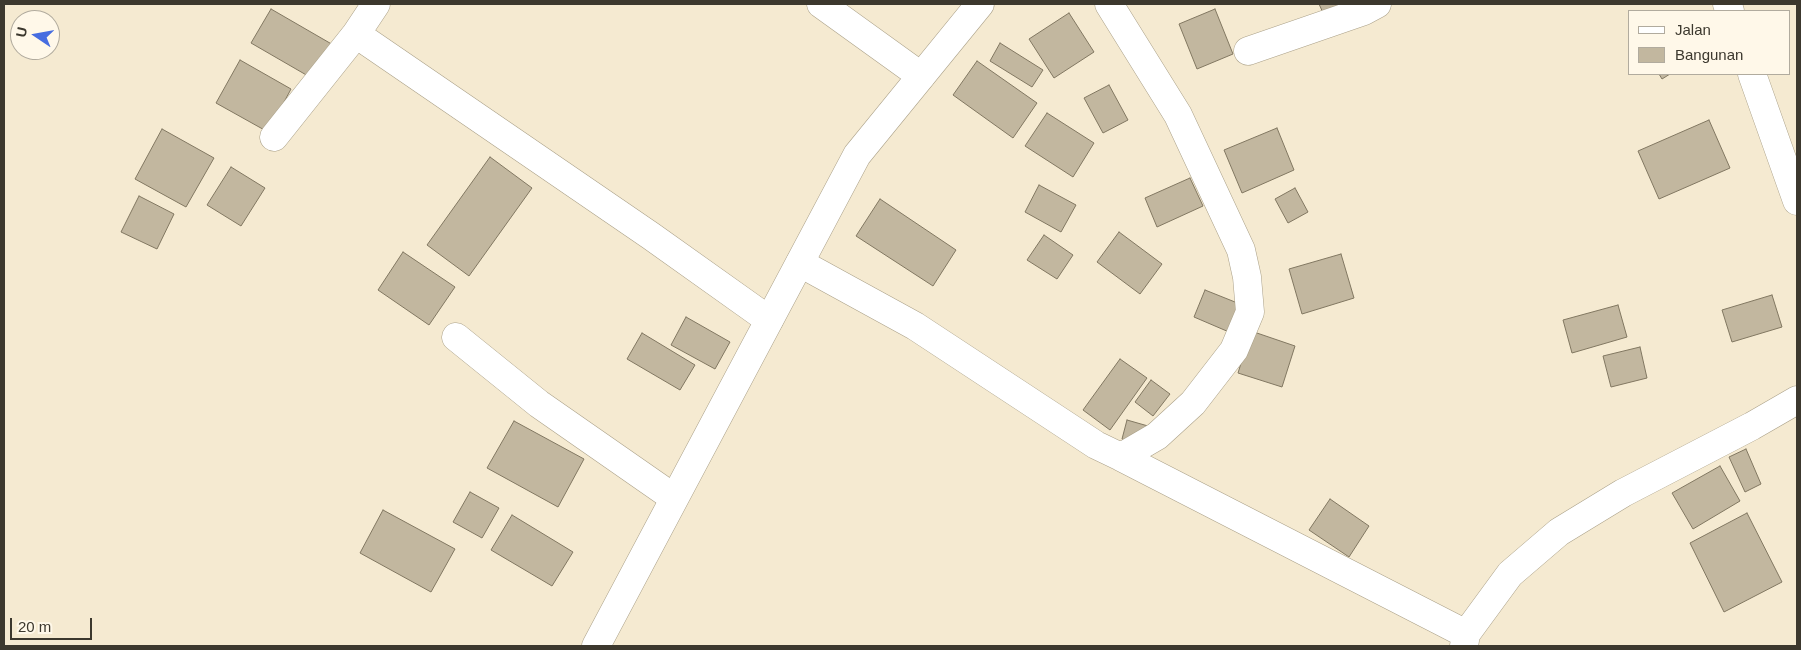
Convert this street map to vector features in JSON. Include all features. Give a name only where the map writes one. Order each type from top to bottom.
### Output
[{"type":"street","points":[[274,137],[356,34],[376,4]]},
{"type":"street","points":[[821,4],[921,76]]},
{"type":"street","points":[[596,646],[857,155],[980,4]]},
{"type":"street","points":[[1109,4],[1178,114],[1241,250],[1247,277],[1250,312],[1234,350],[1193,403],[1157,436],[1121,457]]},
{"type":"street","points":[[1248,51],[1364,11],[1377,4]]},
{"type":"street","points":[[356,34],[651,236],[769,320]]},
{"type":"street","points":[[1752,75],[1797,201]]},
{"type":"street","points":[[800,262],[915,326],[1096,445],[1465,640],[1510,574],[1559,532],[1623,493],[1752,426],[1797,400]]},
{"type":"street","points":[[456,337],[539,404],[674,498]]},
{"type":"building","points":[[1319,4],[1348,4],[1324,15]]},
{"type":"building","points":[[271,9],[335,46],[315,80],[251,43]]},
{"type":"building","points":[[1215,9],[1233,54],[1197,69],[1179,24]]},
{"type":"building","points":[[1069,13],[1094,52],[1054,78],[1029,39]]},
{"type":"building","points":[[1000,43],[1043,70],[1032,87],[990,61]]},
{"type":"building","points":[[240,60],[291,89],[268,132],[216,103]]},
{"type":"building","points":[[977,61],[1037,103],[1013,138],[953,95]]},
{"type":"building","points":[[1660,75],[1668,75],[1662,79]]},
{"type":"building","points":[[1109,85],[1128,120],[1103,133],[1084,98]]},
{"type":"building","points":[[1047,113],[1094,143],[1073,177],[1025,146]]},
{"type":"building","points":[[1709,120],[1730,168],[1659,199],[1638,151]]},
{"type":"building","points":[[1277,128],[1294,170],[1242,193],[1224,150]]},
{"type":"building","points":[[162,129],[214,158],[186,207],[135,179]]},
{"type":"building","points":[[490,157],[532,188],[469,276],[427,245]]},
{"type":"building","points":[[231,167],[265,188],[241,226],[207,205]]},
{"type":"building","points":[[1190,178],[1203,206],[1157,227],[1145,198]]},
{"type":"building","points":[[1039,185],[1076,205],[1061,232],[1025,212]]},
{"type":"building","points":[[1295,188],[1308,212],[1288,223],[1275,199]]},
{"type":"building","points":[[139,196],[174,214],[157,249],[121,232]]},
{"type":"building","points":[[880,199],[956,250],[933,286],[856,236]]},
{"type":"building","points":[[1119,232],[1162,264],[1140,294],[1097,262]]},
{"type":"building","points":[[1044,235],[1073,255],[1057,279],[1027,260]]},
{"type":"building","points":[[403,252],[455,287],[429,325],[378,290]]},
{"type":"building","points":[[1341,254],[1354,298],[1302,314],[1289,269]]},
{"type":"building","points":[[1205,290],[1240,304],[1229,332],[1194,317]]},
{"type":"building","points":[[1772,295],[1782,327],[1732,342],[1722,310]]},
{"type":"building","points":[[1618,305],[1627,337],[1572,353],[1563,320]]},
{"type":"building","points":[[686,317],[730,342],[715,369],[671,345]]},
{"type":"building","points":[[1251,331],[1295,346],[1282,387],[1238,373]]},
{"type":"building","points":[[642,333],[695,365],[680,390],[627,359]]},
{"type":"building","points":[[1640,347],[1647,378],[1611,387],[1603,356]]},
{"type":"building","points":[[1120,359],[1147,378],[1110,430],[1083,410]]},
{"type":"building","points":[[1151,380],[1170,394],[1153,416],[1135,402]]},
{"type":"building","points":[[1127,420],[1148,426],[1143,445],[1122,439]]},
{"type":"building","points":[[514,421],[584,459],[558,507],[487,468]]},
{"type":"building","points":[[1746,449],[1761,484],[1745,492],[1729,457]]},
{"type":"building","points":[[1720,466],[1740,501],[1693,529],[1672,493]]},
{"type":"building","points":[[470,492],[499,508],[482,538],[453,522]]},
{"type":"building","points":[[1330,499],[1369,526],[1349,557],[1309,530]]},
{"type":"building","points":[[383,510],[455,549],[431,592],[360,553]]},
{"type":"building","points":[[1747,513],[1782,582],[1724,612],[1690,543]]},
{"type":"building","points":[[512,515],[573,552],[552,586],[491,550]]}]
